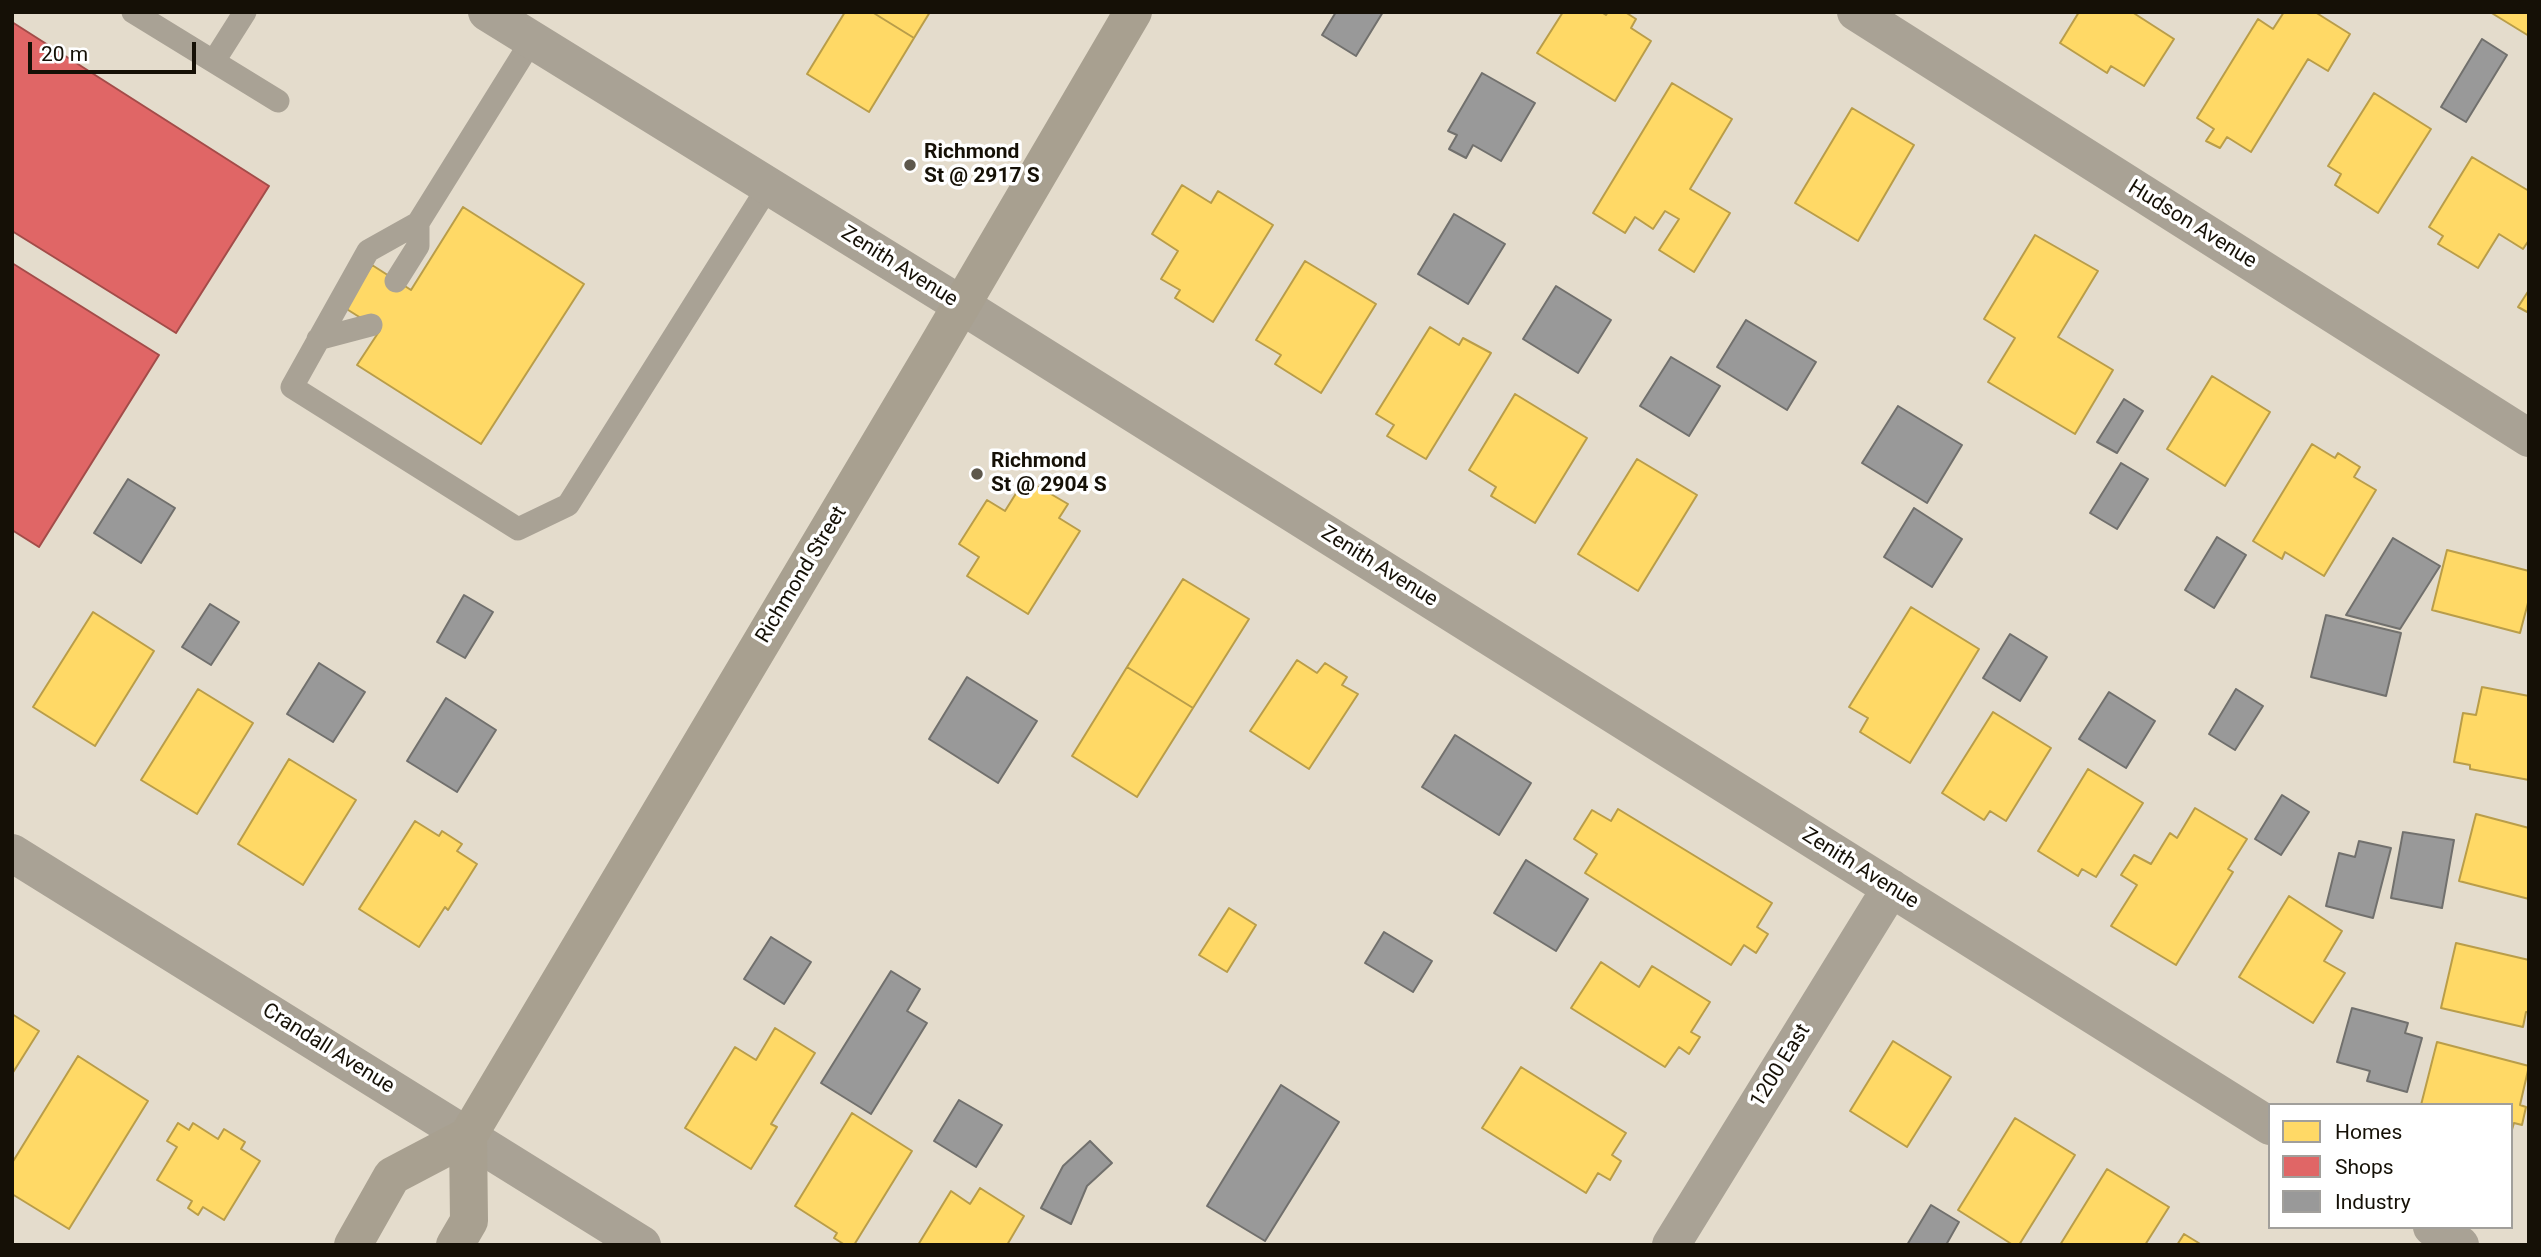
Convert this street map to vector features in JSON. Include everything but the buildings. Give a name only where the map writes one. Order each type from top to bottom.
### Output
[{"type":"main road","name":"Richmond Street","points":[[468,1136],[1133,12]]},
{"type":"main road","points":[[353,1245],[392,1176],[468,1136],[469,1221],[455,1245]]},
{"type":"street","name":"Zenith Avenue","points":[[487,12],[961,305],[2268,1125]]},
{"type":"street","name":"Hudson Avenue","points":[[1856,12],[2529,438]]},
{"type":"street","name":"Crandall Avenue","points":[[12,853],[642,1245]]},
{"type":"street","name":"1200 East","points":[[1671,1245],[1891,888]]},
{"type":"street","points":[[2435,1229],[2460,1245]]},
{"type":"lane","points":[[133,12],[278,101]]},
{"type":"lane","points":[[214,61],[245,12]]},
{"type":"lane","points":[[532,40],[418,223],[368,251],[292,387],[518,529],[568,505],[768,187]]},
{"type":"lane","points":[[396,281],[418,246],[418,223]]},
{"type":"lane","points":[[318,339],[371,324]]},
{"type":"place","name":"Richmond St @ 2917 S","points":[[910,165]]},
{"type":"place","name":"Richmond St @ 2904 S","points":[[977,474]]}]
